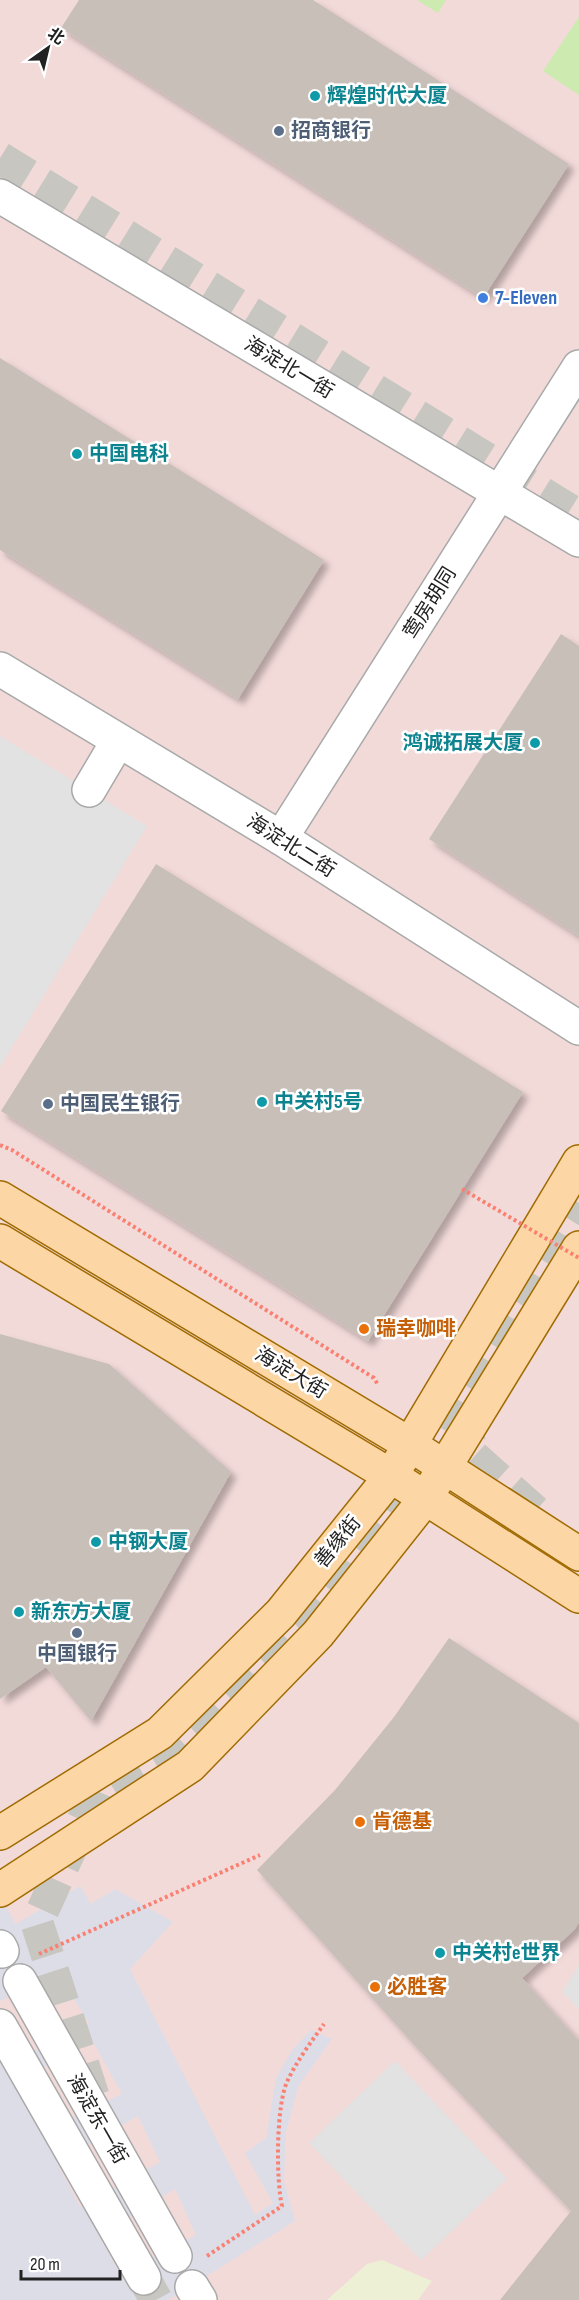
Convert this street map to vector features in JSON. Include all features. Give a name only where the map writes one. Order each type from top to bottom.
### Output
[{"type":"main road","name":"善缘街","points":[[0,1833],[160,1733],[281,1613],[391,1476],[579,1162]]},
{"type":"main road","name":"海淀大街","points":[[0,1198],[409,1444],[444,1469],[579,1554]]},
{"type":"main road","name":"海淀大街","points":[[0,1241],[391,1476],[579,1596]]},
{"type":"main road","points":[[0,1890],[190,1766],[318,1634],[425,1499],[579,1248]]},
{"type":"street","name":"海淀北一街","points":[[0,196],[579,540]]},
{"type":"street","name":"莺房胡同","points":[[281,838],[579,367]]},
{"type":"street","name":"海淀北二街","points":[[0,669],[281,838],[579,1028]]},
{"type":"street","points":[[89,790],[118,741]]},
{"type":"street","name":"海淀东一街","points":[[13,1959],[191,2276]]},
{"type":"street","name":"海淀东一街","points":[[0,2026],[144,2278]]},
{"type":"path","points":[[0,1145],[12,1150],[374,1378],[379,1388]]},
{"type":"path","points":[[462,1189],[579,1258]]},
{"type":"path","points":[[13,1959],[260,1854]]},
{"type":"path","points":[[191,2276],[282,2206],[277,2186],[286,2084],[324,2024]]},
{"type":"shaded area","points":[[0,0],[579,0],[579,2300],[0,2300]]},
{"type":"shaded area","points":[[0,736],[147,826],[0,1067]]},
{"type":"shaded area","points":[[80,1886],[91,1904],[115,1889],[173,1922],[130,1969],[255,2215],[273,2203],[245,2153],[266,2138],[276,2078],[292,2050],[311,2030],[332,2039],[299,2085],[286,2131],[284,2181],[295,2221],[168,2300],[0,2300],[0,2056],[6,2067],[89,2023],[58,1974],[0,2001],[0,1898],[16,1924]],"holes":[[[92,2040],[122,2094],[41,2132],[15,2084]],[[138,2116],[160,2162],[80,2207],[57,2163]],[[175,2189],[196,2235],[121,2275],[98,2235]]]},
{"type":"shaded area","points":[[579,1965],[579,2009],[562,1992]]},
{"type":"shaded area","points":[[395,2061],[507,2179],[421,2260],[309,2143]]},
{"type":"green space","points":[[417,0],[446,0],[438,13]]},
{"type":"green space","points":[[579,17],[579,95],[543,71]]},
{"type":"green space","points":[[382,2260],[432,2281],[418,2300],[327,2300],[367,2264]]},
{"type":"building","name":"辉煌时代大厦","points":[[79,0],[313,0],[569,164],[483,298],[61,28]]},
{"type":"building","name":"中国电科","points":[[0,358],[324,560],[238,699],[0,550]]},
{"type":"building","name":"鸿诚拓展大厦","points":[[561,634],[579,646],[579,936],[429,839]]},
{"type":"building","name":"中关村5号","points":[[156,864],[523,1092],[368,1341],[1,1111]]},
{"type":"building","name":"中钢大厦","points":[[0,1334],[109,1364],[231,1472],[91,1721],[46,1667],[0,1699]]},
{"type":"building","name":"中关村e世界","points":[[449,1638],[579,1723],[579,1922],[575,1929],[522,1978],[579,2041],[579,2300],[500,2300],[571,2211],[417,2048],[257,1870],[335,1790],[394,1717]]},
{"type":"tunnel","points":[[0,158],[579,516]]},
{"type":"tunnel","points":[[110,1783],[164,1750],[311,1609],[417,1467],[579,1203]]},
{"type":"tunnel","points":[[469,1410],[465,1422],[472,1455],[547,1522]]},
{"type":"tunnel","points":[[93,2096],[37,1923],[97,1790]]},
{"type":"tunnel","points":[[144,2278],[156,2300]]},
{"type":"place","name":"辉煌时代大厦","points":[[315,96]]},
{"type":"place","name":"招商银行","points":[[279,131]]},
{"type":"place","name":"7-Eleven","points":[[483,298]]},
{"type":"place","name":"中国电科","points":[[77,454]]},
{"type":"place","name":"鸿诚拓展大厦","points":[[535,743]]},
{"type":"place","name":"中关村5号","points":[[262,1102]]},
{"type":"place","name":"中国民生银行","points":[[48,1104]]},
{"type":"place","name":"瑞幸咖啡","points":[[364,1329]]},
{"type":"place","name":"中钢大厦","points":[[96,1542]]},
{"type":"place","name":"新东方大厦","points":[[19,1612]]},
{"type":"place","name":"中国银行","points":[[77,1633]]},
{"type":"place","name":"肯德基","points":[[360,1822]]},
{"type":"place","name":"中关村e世界","points":[[440,1953]]},
{"type":"place","name":"必胜客","points":[[375,1987]]}]
